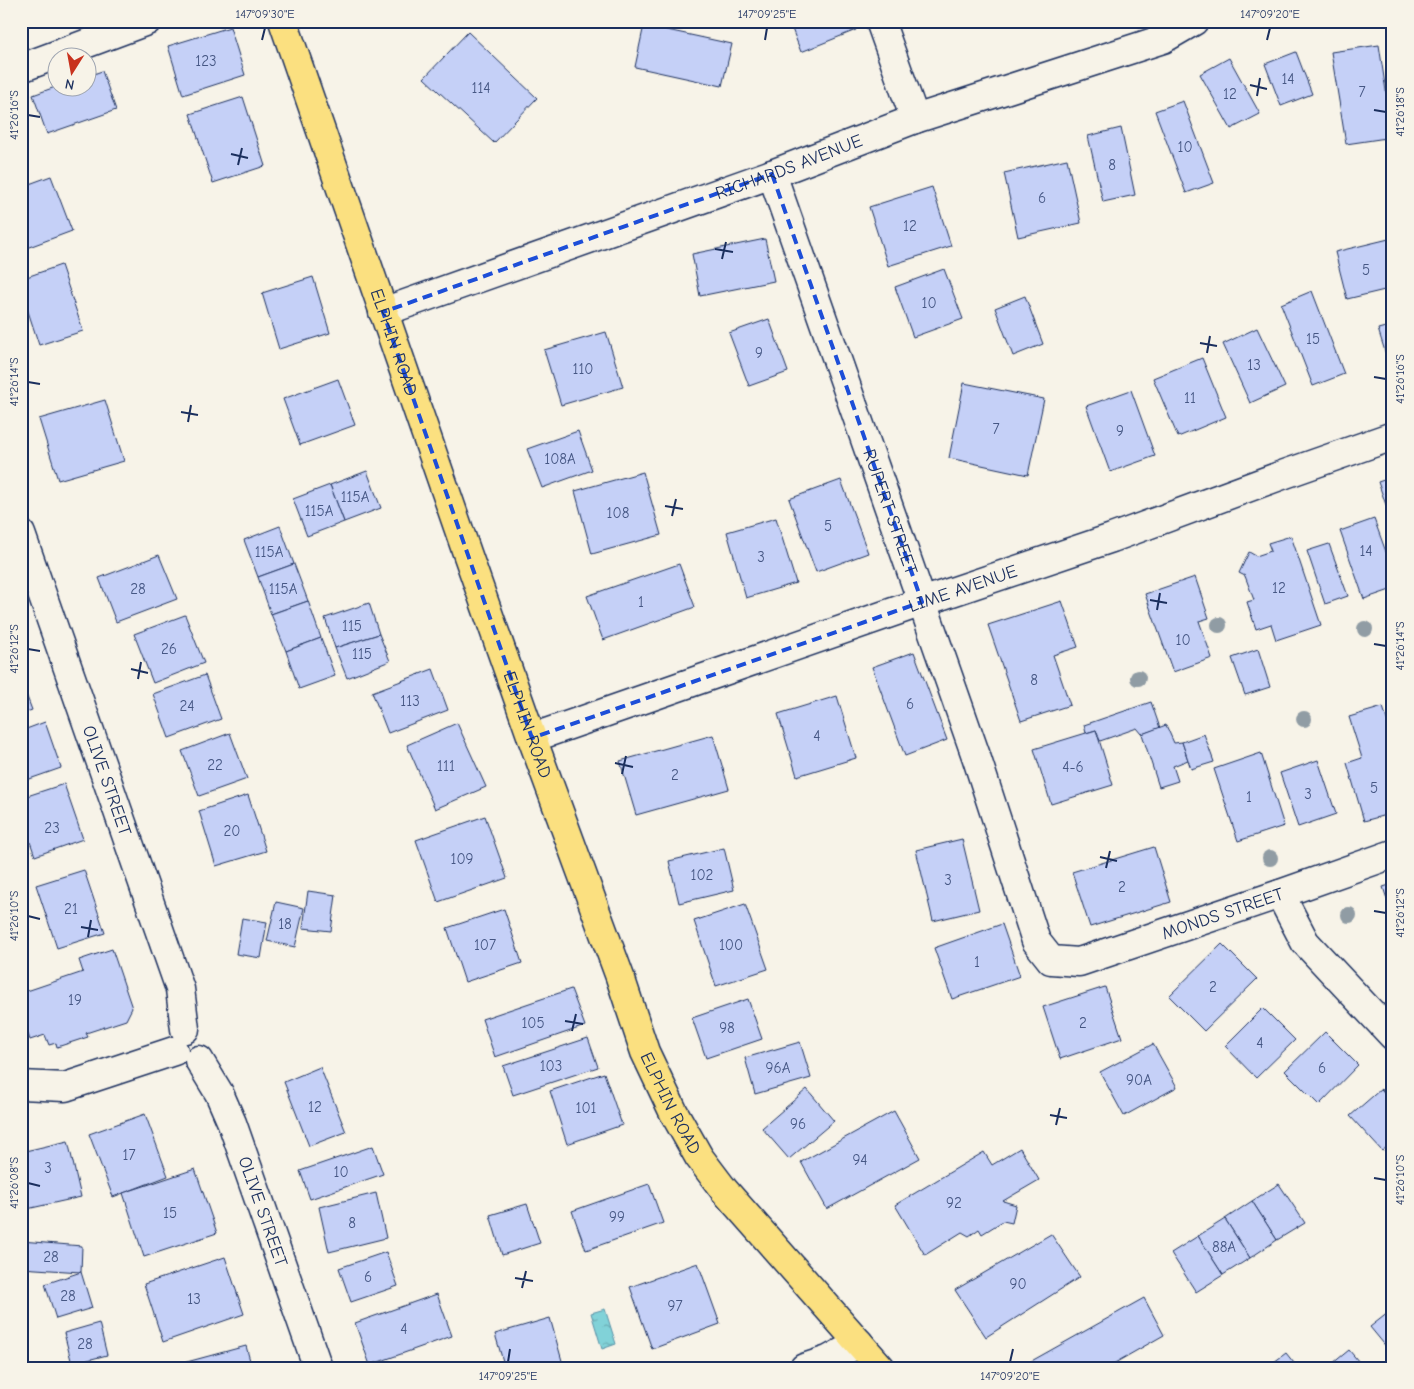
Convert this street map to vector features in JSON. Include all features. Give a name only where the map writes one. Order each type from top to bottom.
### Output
[{"type":"highway","name":"ELPHIN ROAD","points":[[283,21],[532,738],[646,1052],[673,1111],[699,1157],[724,1190],[882,1368]]},
{"type":"street","points":[[21,68],[147,21]]},
{"type":"street","points":[[880,21],[915,119]]},
{"type":"street","name":"RICHARDS AVENUE","points":[[383,312],[772,174],[915,119],[1162,39],[1194,21]]},
{"type":"street","name":"RUPERT STREET","points":[[772,174],[976,756],[1036,941],[1051,960]]},
{"type":"street","name":"LIME AVENUE","points":[[532,738],[1112,538],[1393,436]]},
{"type":"street","name":"OLIVE STREET","points":[[21,534],[180,989],[186,1047],[219,1093],[232,1123],[318,1368]]},
{"type":"street","name":"MONDS STREET","points":[[1051,960],[1079,962],[1393,854]]},
{"type":"street","points":[[1280,894],[1305,942],[1393,1036]]},
{"type":"street","points":[[21,1085],[65,1086],[186,1047]]},
{"type":"street","points":[[804,1368],[828,1360],[859,1343]]},
{"type":"highlighted area","points":[[772,174],[922,602],[532,738],[383,312]]},
{"type":"water","points":[[605,1309],[616,1344],[602,1349],[591,1313]]},
{"type":"building","points":[[789,21],[853,21],[856,30],[801,52]]},
{"type":"building","points":[[644,25],[732,44],[722,86],[635,67]]},
{"type":"building","points":[[230,27],[245,75],[183,95],[168,46]]},
{"type":"building","points":[[468,32],[537,98],[494,143],[424,78]]},
{"type":"building","points":[[1379,45],[1393,137],[1346,144],[1331,52]]},
{"type":"building","points":[[1296,52],[1312,94],[1281,106],[1265,64]]},
{"type":"building","points":[[1229,58],[1260,114],[1231,129],[1200,74]]},
{"type":"building","points":[[102,71],[116,110],[47,134],[33,95],[48,90],[48,98],[98,98],[98,72]]},
{"type":"building","points":[[243,97],[265,166],[213,183],[190,114]]},
{"type":"building","points":[[1183,101],[1214,183],[1186,193],[1155,111]]},
{"type":"building","points":[[1121,128],[1135,195],[1103,202],[1088,136]]},
{"type":"building","points":[[21,140],[26,153],[21,155]]},
{"type":"building","points":[[1067,159],[1081,223],[1018,237],[1004,173]]},
{"type":"building","points":[[51,176],[72,231],[21,250],[21,187]]},
{"type":"building","points":[[932,187],[951,246],[888,266],[869,207]]},
{"type":"building","points":[[1393,238],[1393,288],[1347,299],[1335,252]]},
{"type":"building","points":[[765,239],[774,281],[700,296],[692,254]]},
{"type":"building","points":[[61,265],[83,331],[39,345],[21,290],[21,279]]},
{"type":"building","points":[[944,269],[963,319],[913,337],[895,287]]},
{"type":"building","points":[[313,277],[330,333],[279,349],[262,293]]},
{"type":"building","points":[[1312,291],[1344,374],[1313,386],[1281,304]]},
{"type":"building","points":[[1025,296],[1043,344],[1013,356],[995,308]]},
{"type":"building","points":[[769,319],[788,372],[749,386],[729,333]]},
{"type":"building","points":[[1393,325],[1393,374],[1392,374],[1378,329]]},
{"type":"building","points":[[1257,328],[1285,387],[1250,403],[1223,344]]},
{"type":"building","points":[[606,332],[623,387],[561,405],[544,350]]},
{"type":"building","points":[[1202,358],[1226,417],[1178,437],[1153,378]]},
{"type":"building","points":[[338,379],[355,425],[300,445],[283,399]]},
{"type":"building","points":[[964,383],[1044,399],[1028,475],[949,458]]},
{"type":"building","points":[[1131,390],[1155,456],[1110,472],[1086,406]]},
{"type":"building","points":[[105,400],[124,461],[58,480],[39,419]]},
{"type":"building","points":[[578,431],[592,470],[542,488],[527,449]]},
{"type":"building","points":[[367,471],[381,508],[344,522],[330,485]]},
{"type":"building","points":[[643,472],[661,535],[592,554],[575,491]]},
{"type":"building","points":[[1393,477],[1393,525],[1378,482]]},
{"type":"building","points":[[841,480],[868,553],[816,572],[789,499]]},
{"type":"building","points":[[330,485],[344,522],[307,536],[293,499]]},
{"type":"building","points":[[776,518],[796,583],[746,598],[727,532]]},
{"type":"building","points":[[1374,519],[1393,571],[1393,589],[1364,599],[1340,531]]},
{"type":"building","points":[[280,526],[294,564],[258,577],[244,540]]},
{"type":"building","points":[[1291,536],[1321,625],[1276,640],[1271,624],[1256,629],[1247,602],[1254,600],[1245,576],[1239,573],[1249,552],[1256,556],[1271,551],[1268,543]]},
{"type":"building","points":[[1329,544],[1348,596],[1325,604],[1307,551]]},
{"type":"building","points":[[159,555],[177,599],[116,622],[99,578]]},
{"type":"building","points":[[294,564],[308,601],[271,614],[258,577]]},
{"type":"building","points":[[679,564],[695,607],[603,640],[587,596]]},
{"type":"building","points":[[1195,577],[1209,618],[1199,621],[1212,658],[1173,672],[1145,594]]},
{"type":"building","points":[[308,601],[321,638],[286,651],[271,614]]},
{"type":"building","points":[[1062,601],[1078,647],[1053,655],[1070,705],[1021,721],[988,625]]},
{"type":"building","points":[[369,603],[379,634],[335,648],[325,618]]},
{"type":"building","points":[[185,615],[204,663],[153,683],[134,634]]},
{"type":"building","points":[[379,634],[390,661],[347,678],[335,648]]},
{"type":"building","points":[[321,638],[335,676],[299,689],[286,651]]},
{"type":"building","points":[[1258,649],[1270,687],[1245,695],[1232,658]]},
{"type":"building","points":[[914,652],[947,740],[905,756],[872,667]]},
{"type":"building","points":[[433,669],[448,710],[388,733],[372,692]]},
{"type":"building","points":[[205,675],[221,719],[169,738],[153,694]]},
{"type":"building","points":[[21,681],[32,710],[21,714]]},
{"type":"building","points":[[837,696],[856,758],[797,776],[778,714]]},
{"type":"building","points":[[1151,702],[1160,728],[1142,734],[1137,728],[1100,741],[1096,730],[1086,733],[1084,725]]},
{"type":"building","points":[[1383,707],[1393,739],[1393,813],[1364,821],[1347,763],[1362,758],[1349,717]]},
{"type":"building","points":[[45,722],[61,768],[21,782],[21,731]]},
{"type":"building","points":[[457,723],[486,787],[435,809],[407,745]]},
{"type":"building","points":[[1166,725],[1174,743],[1182,742],[1188,760],[1173,766],[1178,781],[1159,787],[1142,734]]},
{"type":"building","points":[[1096,730],[1113,785],[1051,804],[1034,749]]},
{"type":"building","points":[[230,733],[247,779],[199,796],[182,751]]},
{"type":"building","points":[[1204,734],[1214,762],[1191,769],[1182,742]]},
{"type":"building","points":[[713,735],[729,789],[636,815],[620,761]]},
{"type":"building","points":[[1261,753],[1284,826],[1238,841],[1214,769]]},
{"type":"building","points":[[1318,760],[1336,814],[1298,827],[1280,773]]},
{"type":"building","points":[[64,784],[83,839],[35,856],[21,816],[21,798]]},
{"type":"building","points":[[248,795],[266,851],[216,866],[199,811]]},
{"type":"building","points":[[485,816],[507,878],[438,902],[416,840]]},
{"type":"building","points":[[962,839],[979,910],[933,921],[916,850]]},
{"type":"building","points":[[1154,847],[1171,902],[1090,927],[1072,872]]},
{"type":"building","points":[[724,848],[734,890],[679,903],[669,861]]},
{"type":"building","points":[[84,870],[105,933],[57,948],[36,885]]},
{"type":"building","points":[[1393,884],[1393,917],[1383,887]]},
{"type":"building","points":[[308,891],[336,895],[331,931],[303,928]]},
{"type":"building","points":[[276,902],[304,908],[295,947],[267,941]]},
{"type":"building","points":[[745,904],[768,969],[716,986],[694,921]]},
{"type":"building","points":[[504,909],[522,963],[465,982],[447,928]]},
{"type":"building","points":[[242,918],[267,922],[261,958],[236,954]]},
{"type":"building","points":[[1002,924],[1020,976],[952,999],[934,948]]},
{"type":"building","points":[[1222,944],[1257,979],[1204,1031],[1169,996]]},
{"type":"building","points":[[112,949],[132,1008],[126,1020],[86,1033],[88,1037],[57,1047],[56,1043],[49,1045],[45,1035],[30,1040],[21,1013],[21,993],[83,972],[79,960]]},
{"type":"building","points":[[1105,987],[1122,1038],[1060,1059],[1043,1007]]},
{"type":"building","points":[[571,989],[585,1026],[495,1057],[482,1019]]},
{"type":"building","points":[[748,999],[762,1039],[706,1058],[692,1018]]},
{"type":"building","points":[[1263,1008],[1295,1040],[1256,1078],[1225,1046]]},
{"type":"building","points":[[1325,1032],[1358,1065],[1319,1105],[1285,1071]]},
{"type":"building","points":[[588,1038],[598,1067],[513,1095],[503,1066]]},
{"type":"building","points":[[800,1042],[811,1078],[755,1094],[745,1058]]},
{"type":"building","points":[[1153,1044],[1177,1087],[1124,1116],[1100,1072]]},
{"type":"building","points":[[320,1067],[346,1132],[309,1146],[284,1082]]},
{"type":"building","points":[[604,1073],[622,1125],[567,1144],[550,1091]]},
{"type":"building","points":[[807,1089],[834,1121],[789,1159],[762,1128]]},
{"type":"building","points":[[1381,1089],[1393,1102],[1393,1142],[1382,1151],[1350,1116]]},
{"type":"building","points":[[894,1111],[920,1158],[827,1209],[801,1162]]},
{"type":"building","points":[[145,1114],[168,1176],[113,1197],[89,1134]]},
{"type":"building","points":[[68,1141],[81,1197],[27,1209],[21,1184],[21,1152]]},
{"type":"building","points":[[373,1146],[383,1174],[310,1199],[300,1171]]},
{"type":"building","points":[[1020,1148],[1039,1180],[1003,1201],[1016,1205],[1012,1223],[1003,1221],[982,1234],[979,1229],[969,1236],[962,1232],[925,1255],[895,1205],[984,1152],[992,1165]]},
{"type":"building","points":[[195,1169],[217,1233],[144,1257],[123,1193]]},
{"type":"building","points":[[649,1184],[663,1223],[586,1250],[572,1211]]},
{"type":"building","points":[[1279,1184],[1305,1223],[1277,1240],[1252,1201]]},
{"type":"building","points":[[376,1193],[386,1238],[329,1252],[319,1207]]},
{"type":"building","points":[[1252,1201],[1277,1240],[1250,1258],[1225,1219]]},
{"type":"building","points":[[527,1204],[540,1243],[502,1255],[490,1215]]},
{"type":"building","points":[[1225,1219],[1250,1258],[1223,1275],[1198,1236]]},
{"type":"building","points":[[1051,1234],[1080,1277],[986,1337],[955,1290]]},
{"type":"building","points":[[1198,1236],[1223,1275],[1196,1292],[1171,1253]]},
{"type":"building","points":[[21,1241],[82,1246],[81,1272],[21,1268]]},
{"type":"building","points":[[386,1252],[398,1286],[351,1302],[339,1268]]},
{"type":"building","points":[[225,1257],[244,1314],[163,1342],[144,1284]]},
{"type":"building","points":[[698,1263],[720,1324],[652,1349],[630,1287]]},
{"type":"building","points":[[81,1272],[92,1308],[56,1319],[45,1284]]},
{"type":"building","points":[[437,1294],[452,1336],[370,1365],[355,1323]]},
{"type":"building","points":[[1144,1298],[1164,1335],[1106,1368],[1019,1368]]},
{"type":"building","points":[[1393,1309],[1393,1355],[1370,1327]]},
{"type":"building","points":[[550,1318],[564,1368],[505,1368],[495,1334]]},
{"type":"building","points":[[99,1323],[107,1355],[72,1364],[64,1333]]},
{"type":"building","points":[[246,1346],[252,1368],[184,1368],[183,1363]]},
{"type":"building","points":[[1349,1350],[1364,1368],[1327,1368]]},
{"type":"building","points":[[1286,1353],[1298,1368],[1266,1368]]},
{"type":"building","points":[[1197,1361],[1203,1368],[1186,1368]]}]
